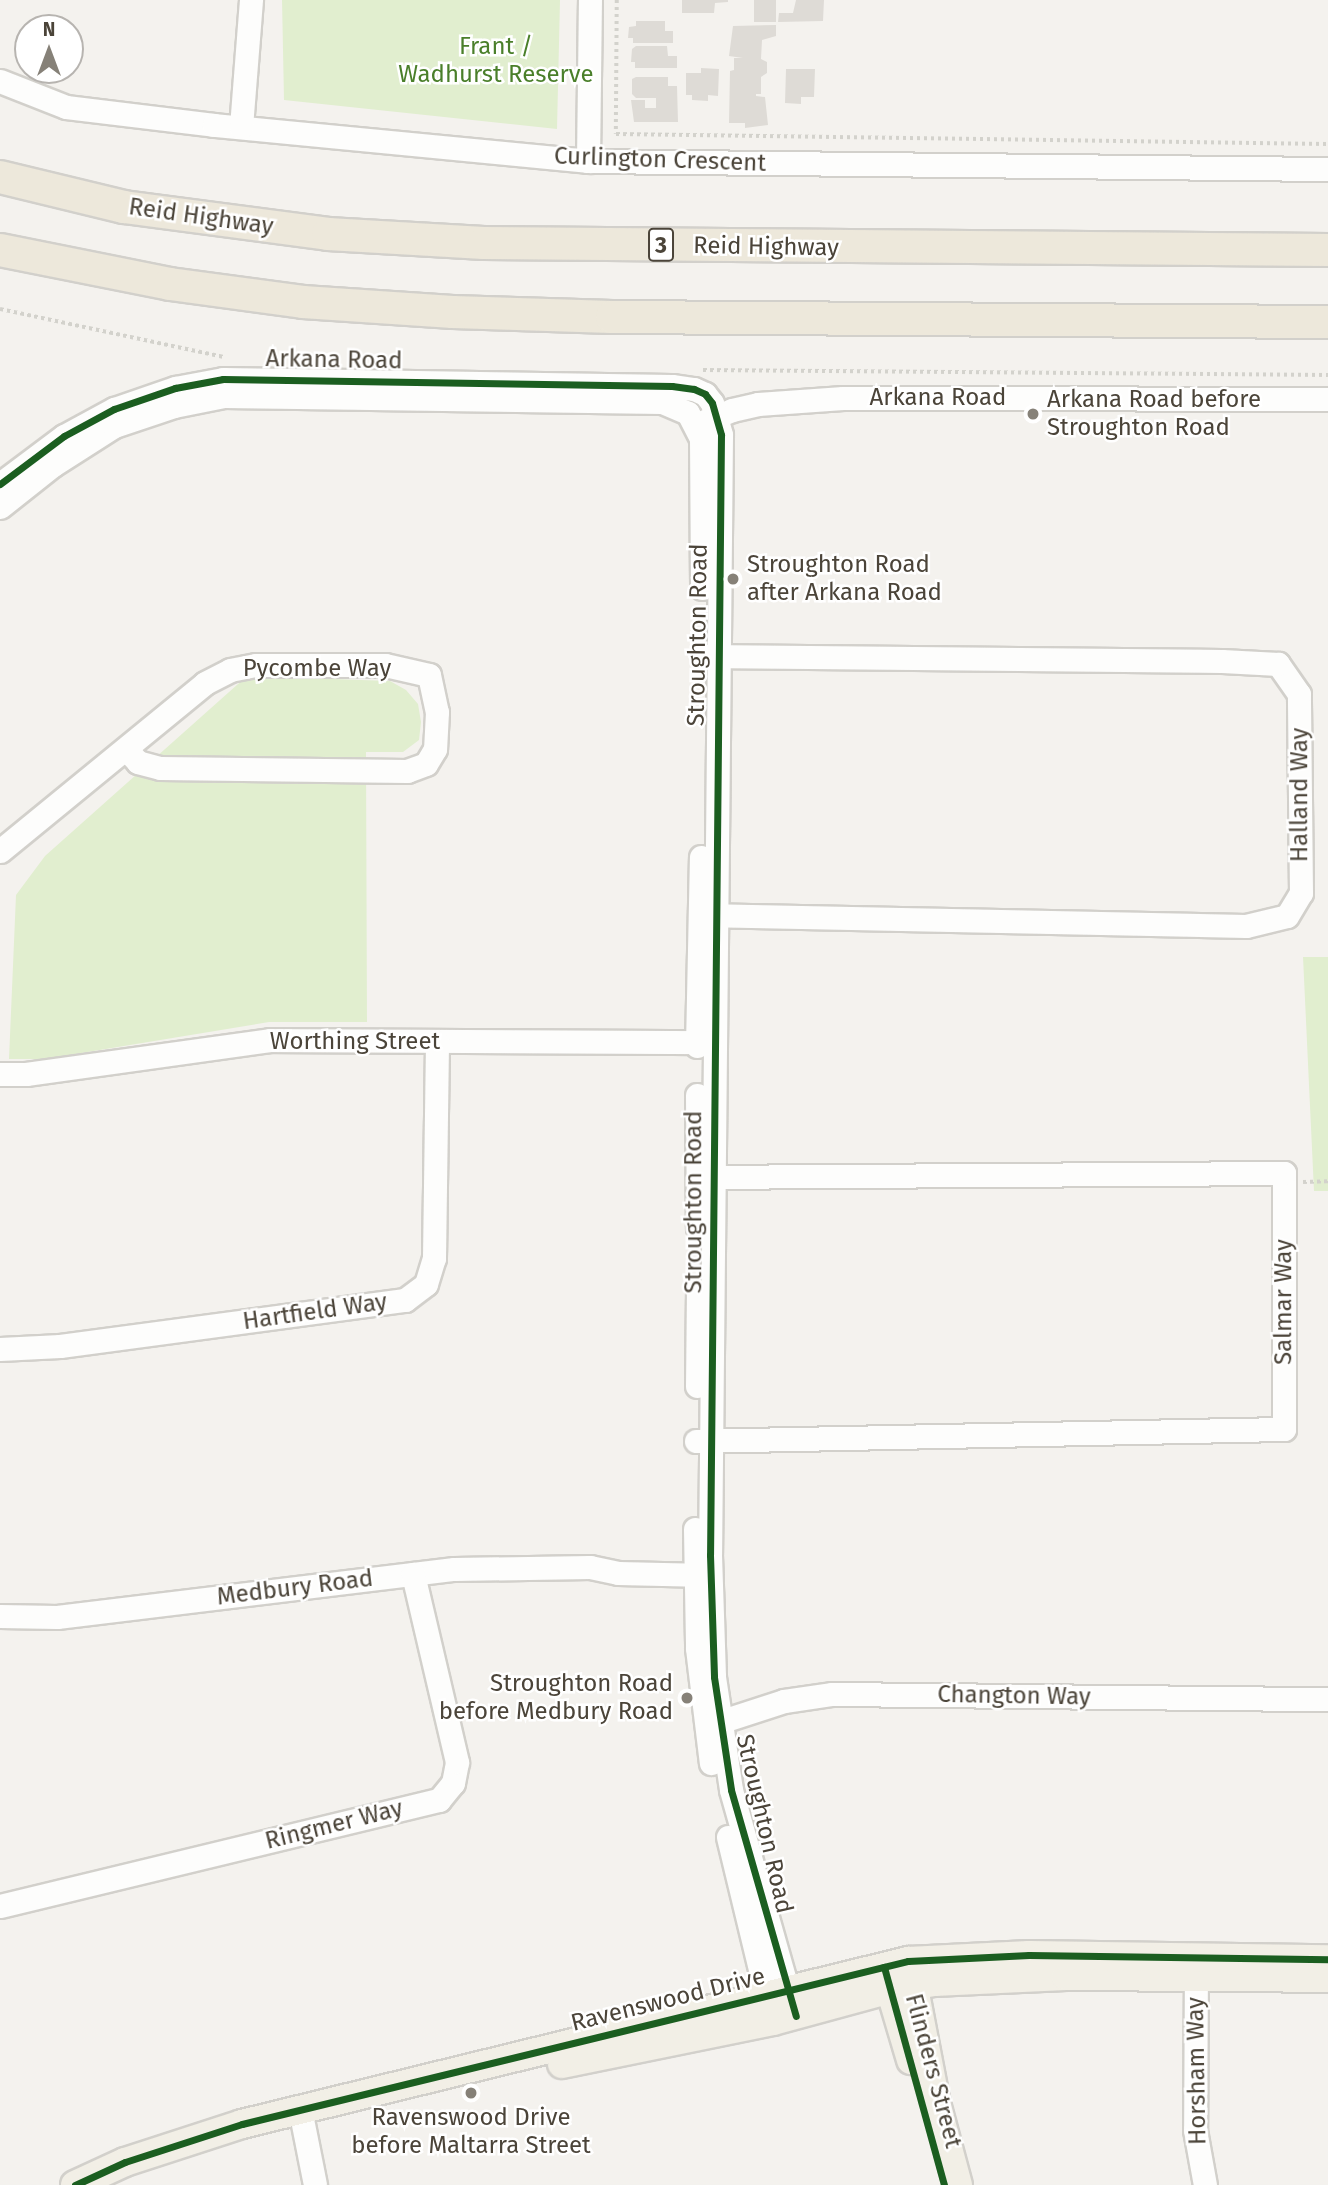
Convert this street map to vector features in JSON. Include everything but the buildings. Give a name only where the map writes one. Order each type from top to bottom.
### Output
[{"type":"highway","name":"Reid Highway","points":[[0,177],[124,207],[328,234],[471,243],[1328,250]]},
{"type":"highway","points":[[0,250],[170,284],[303,302],[453,312],[612,317],[1328,322]]},
{"type":"main road","name":"Ravenswood Drive","points":[[75,2185],[125,2162],[177,2144],[781,2006],[899,1975],[987,1956],[1196,1966],[1328,1978]]},
{"type":"main road","name":"Ravenswood Drive","points":[[1196,1966],[1328,1959]]},
{"type":"main road","name":"Flinders Street","points":[[899,1975],[944,2185]]},
{"type":"main road","name":"Flinders Street","points":[[899,1975],[958,2185]]},
{"type":"main road","name":"Ravenswood Drive","points":[[117,2185],[301,2117]]},
{"type":"street","points":[[241,127],[251,0]]},
{"type":"street","points":[[588,161],[590,0]]},
{"type":"street","name":"Curlington Crescent","points":[[0,81],[66,107],[588,161],[1328,169]]},
{"type":"street","name":"Arkana Road","points":[[0,484],[64,436],[114,408],[175,388],[223,379],[658,386],[708,402],[748,393],[822,390],[843,398],[1328,399]]},
{"type":"street","name":"Arkana Road","points":[[0,507],[53,465],[114,426],[174,405],[224,396],[662,402],[693,420],[708,402]]},
{"type":"street","name":"Stroughton Road","points":[[708,402],[721,435],[710,656],[702,1567],[712,1724],[781,2006]]},
{"type":"street","name":"Stroughton Road","points":[[693,420],[701,439],[710,656]]},
{"type":"street","name":"Halland Way","points":[[708,916],[1246,926],[1287,916],[1301,893],[1299,694],[1278,664],[1222,661],[710,656]]},
{"type":"street","name":"Pycombe Way","points":[[0,851],[205,683],[230,670],[256,665],[385,665],[429,675],[438,712],[435,749],[426,764],[407,771],[160,768],[138,762],[126,749]]},
{"type":"street","name":"Worthing Street","points":[[0,1074],[26,1074],[270,1040],[705,1042]]},
{"type":"street","name":"Hartfield Way","points":[[0,1349],[60,1346],[405,1300],[426,1284],[434,1258],[437,1042]]},
{"type":"street","name":"Salmar Way","points":[[704,1441],[1284,1429],[1284,1173],[706,1177]]},
{"type":"street","name":"Medbury Road","points":[[0,1616],[57,1617],[454,1569],[590,1567],[618,1573],[702,1567]]},
{"type":"street","name":"Ringmer Way","points":[[0,1906],[439,1800],[453,1783],[457,1762],[413,1574]]},
{"type":"street","name":"Changton Way","points":[[712,1724],[784,1701],[832,1693],[1328,1699]]},
{"type":"street","name":"Horsham Way","points":[[1196,1966],[1195,2130],[1205,2185]]},
{"type":"street","points":[[301,2117],[315,2185]]},
{"type":"path","points":[[617,0],[616,134],[1328,144]]},
{"type":"green space","name":"Frant / Wadhurst Reserve","points":[[282,0],[560,0],[557,129],[284,100]]},
{"type":"green space","points":[[247,676],[390,681],[406,690],[418,704],[421,722],[419,740],[403,752],[366,752],[367,1022],[269,1022],[45,1059],[9,1059],[16,895],[45,856]]},
{"type":"green space","points":[[1303,957],[1328,957],[1328,1191],[1314,1191]]},
{"type":"cycle path","points":[[0,484],[64,436],[114,409],[175,388],[223,379],[672,386],[694,389],[705,394],[712,403],[721,435],[710,1555],[714,1677],[731,1790],[796,2016]]},
{"type":"cycle path","points":[[75,2185],[125,2162],[242,2124],[908,1961],[1029,1955],[1328,1959]]},
{"type":"cycle path","points":[[884,1967],[944,2185]]},
{"type":"place","name":"Arkana Road before Stroughton Road","points":[[1033,414]]},
{"type":"place","name":"Stroughton Road after Arkana Road","points":[[733,579]]},
{"type":"place","name":"Stroughton Road before Medbury Road","points":[[687,1698]]},
{"type":"place","name":"Ravenswood Drive before Maltarra Street","points":[[471,2093]]}]
